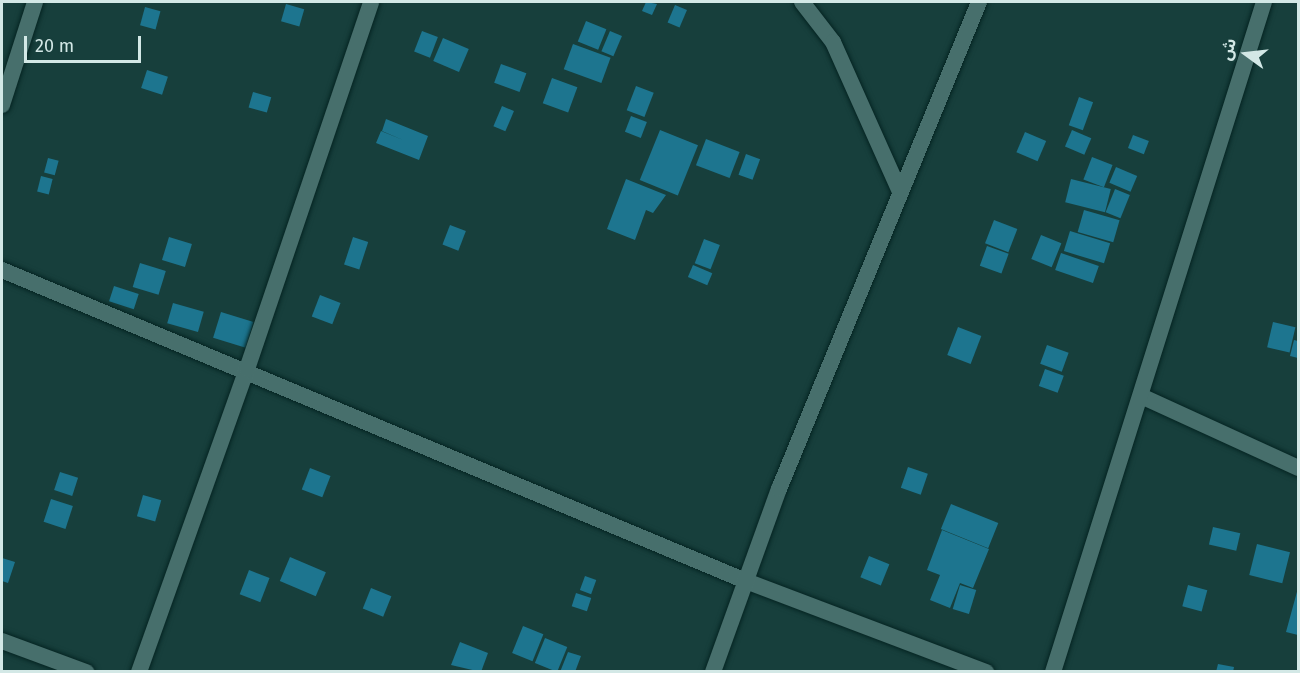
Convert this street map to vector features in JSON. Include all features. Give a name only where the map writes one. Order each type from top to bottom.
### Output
[{"type":"street","points":[[2,105],[35,2]]},
{"type":"street","points":[[139,672],[247,369],[371,2]]},
{"type":"street","points":[[802,2],[833,42],[900,192]]},
{"type":"street","points":[[713,672],[779,489],[979,2]]},
{"type":"street","points":[[1053,672],[1142,396],[1264,2]]},
{"type":"street","points":[[2,270],[247,369],[746,581],[986,672]]},
{"type":"street","points":[[1142,396],[1299,468]]},
{"type":"street","points":[[2,641],[86,672]]},
{"type":"building","points":[[646,2],[657,4],[652,15],[642,11]]},
{"type":"building","points":[[286,4],[304,9],[299,27],[281,21]]},
{"type":"building","points":[[675,5],[687,10],[680,28],[668,22]]},
{"type":"building","points":[[145,7],[160,11],[156,29],[140,25]]},
{"type":"building","points":[[586,21],[606,29],[598,50],[578,41]]},
{"type":"building","points":[[422,31],[438,37],[430,58],[414,52]]},
{"type":"building","points":[[610,31],[622,36],[613,56],[601,51]]},
{"type":"building","points":[[443,38],[469,49],[459,72],[433,61]]},
{"type":"building","points":[[573,44],[611,58],[601,83],[564,69]]},
{"type":"building","points":[[501,64],[526,73],[520,92],[494,83]]},
{"type":"building","points":[[147,70],[168,77],[162,95],[141,88]]},
{"type":"building","points":[[552,78],[577,87],[568,113],[543,103]]},
{"type":"building","points":[[636,86],[654,93],[644,117],[627,110]]},
{"type":"building","points":[[253,92],[271,97],[267,113],[249,107]]},
{"type":"building","points":[[1079,97],[1093,102],[1083,130],[1069,125]]},
{"type":"building","points":[[502,106],[514,111],[505,131],[493,126]]},
{"type":"building","points":[[631,116],[647,122],[641,138],[625,132]]},
{"type":"building","points":[[386,119],[428,136],[419,160],[376,143],[381,131],[403,140],[382,131]]},
{"type":"building","points":[[660,130],[698,145],[678,195],[640,180]]},
{"type":"building","points":[[1072,130],[1091,138],[1084,155],[1065,147]]},
{"type":"building","points":[[1025,132],[1046,141],[1038,161],[1016,152]]},
{"type":"building","points":[[1133,135],[1149,141],[1144,154],[1128,148]]},
{"type":"building","points":[[706,139],[740,152],[730,178],[696,165]]},
{"type":"building","points":[[746,154],[760,159],[753,180],[738,175]]},
{"type":"building","points":[[1092,157],[1113,165],[1104,187],[1083,179]]},
{"type":"building","points":[[48,158],[59,161],[55,175],[44,172]]},
{"type":"building","points":[[1116,167],[1137,176],[1131,192],[1109,183]]},
{"type":"building","points":[[41,176],[53,179],[49,194],[37,192]]},
{"type":"building","points":[[626,179],[666,195],[653,213],[646,210],[635,240],[607,229]]},
{"type":"building","points":[[1071,179],[1111,189],[1105,212],[1065,202]]},
{"type":"building","points":[[1115,189],[1130,195],[1120,218],[1106,212]]},
{"type":"building","points":[[1084,210],[1120,220],[1113,242],[1078,232]]},
{"type":"building","points":[[994,220],[1017,229],[1008,252],[985,243]]},
{"type":"building","points":[[450,225],[466,231],[458,251],[442,245]]},
{"type":"building","points":[[1070,231],[1110,243],[1104,263],[1064,251]]},
{"type":"building","points":[[1041,235],[1061,243],[1052,267],[1031,259]]},
{"type":"building","points":[[169,237],[192,244],[185,267],[162,260]]},
{"type":"building","points":[[353,237],[368,242],[359,270],[344,265]]},
{"type":"building","points":[[704,239],[720,245],[711,269],[695,263]]},
{"type":"building","points":[[987,246],[1009,254],[1001,274],[980,266]]},
{"type":"building","points":[[1061,253],[1099,266],[1093,283],[1055,270]]},
{"type":"building","points":[[140,263],[166,271],[159,295],[133,287]]},
{"type":"building","points":[[693,265],[712,273],[707,285],[688,277]]},
{"type":"building","points":[[114,286],[139,294],[134,309],[109,301]]},
{"type":"building","points":[[320,295],[341,303],[332,324],[312,316]]},
{"type":"building","points":[[173,303],[204,312],[198,332],[167,323]]},
{"type":"building","points":[[221,312],[254,322],[246,348],[213,338]]},
{"type":"building","points":[[1273,322],[1295,327],[1290,353],[1267,347]]},
{"type":"building","points":[[958,327],[981,336],[971,364],[947,355]]},
{"type":"building","points":[[1294,340],[1298,341],[1298,358],[1290,356]]},
{"type":"building","points":[[1047,345],[1069,353],[1062,372],[1040,364]]},
{"type":"building","points":[[1045,369],[1064,376],[1058,393],[1039,386]]},
{"type":"building","points":[[908,467],[928,474],[921,495],[901,488]]},
{"type":"building","points":[[310,468],[331,476],[322,497],[302,489]]},
{"type":"building","points":[[60,472],[78,478],[72,496],[54,490]]},
{"type":"building","points":[[143,495],[161,500],[155,521],[137,516]]},
{"type":"building","points":[[51,499],[73,506],[65,529],[44,522]]},
{"type":"building","points":[[951,504],[998,523],[988,548],[941,529]]},
{"type":"building","points":[[1213,527],[1240,533],[1236,551],[1209,545]]},
{"type":"building","points":[[942,530],[989,549],[973,588],[960,583],[950,608],[930,600],[940,575],[927,570]]},
{"type":"building","points":[[1257,544],[1290,552],[1282,583],[1249,575]]},
{"type":"building","points":[[869,556],[889,564],[881,586],[860,577]]},
{"type":"building","points":[[290,557],[326,572],[316,596],[280,581]]},
{"type":"building","points":[[2,558],[15,562],[8,583],[2,581]]},
{"type":"building","points":[[249,570],[270,578],[260,602],[240,594]]},
{"type":"building","points":[[585,576],[596,580],[591,594],[580,590]]},
{"type":"building","points":[[960,585],[976,590],[969,614],[953,609]]},
{"type":"building","points":[[1188,585],[1207,590],[1202,611],[1182,606]]},
{"type":"building","points":[[371,588],[391,596],[383,617],[363,608]]},
{"type":"building","points":[[1298,588],[1298,635],[1286,632]]},
{"type":"building","points":[[576,593],[591,598],[587,611],[572,606]]},
{"type":"building","points":[[523,626],[543,634],[533,661],[512,653]]},
{"type":"building","points":[[545,638],[567,647],[557,672],[535,663]]},
{"type":"building","points":[[460,642],[488,653],[481,672],[451,665]]},
{"type":"building","points":[[568,652],[581,656],[575,672],[560,672]]},
{"type":"building","points":[[1218,664],[1234,667],[1233,672],[1216,672]]}]
